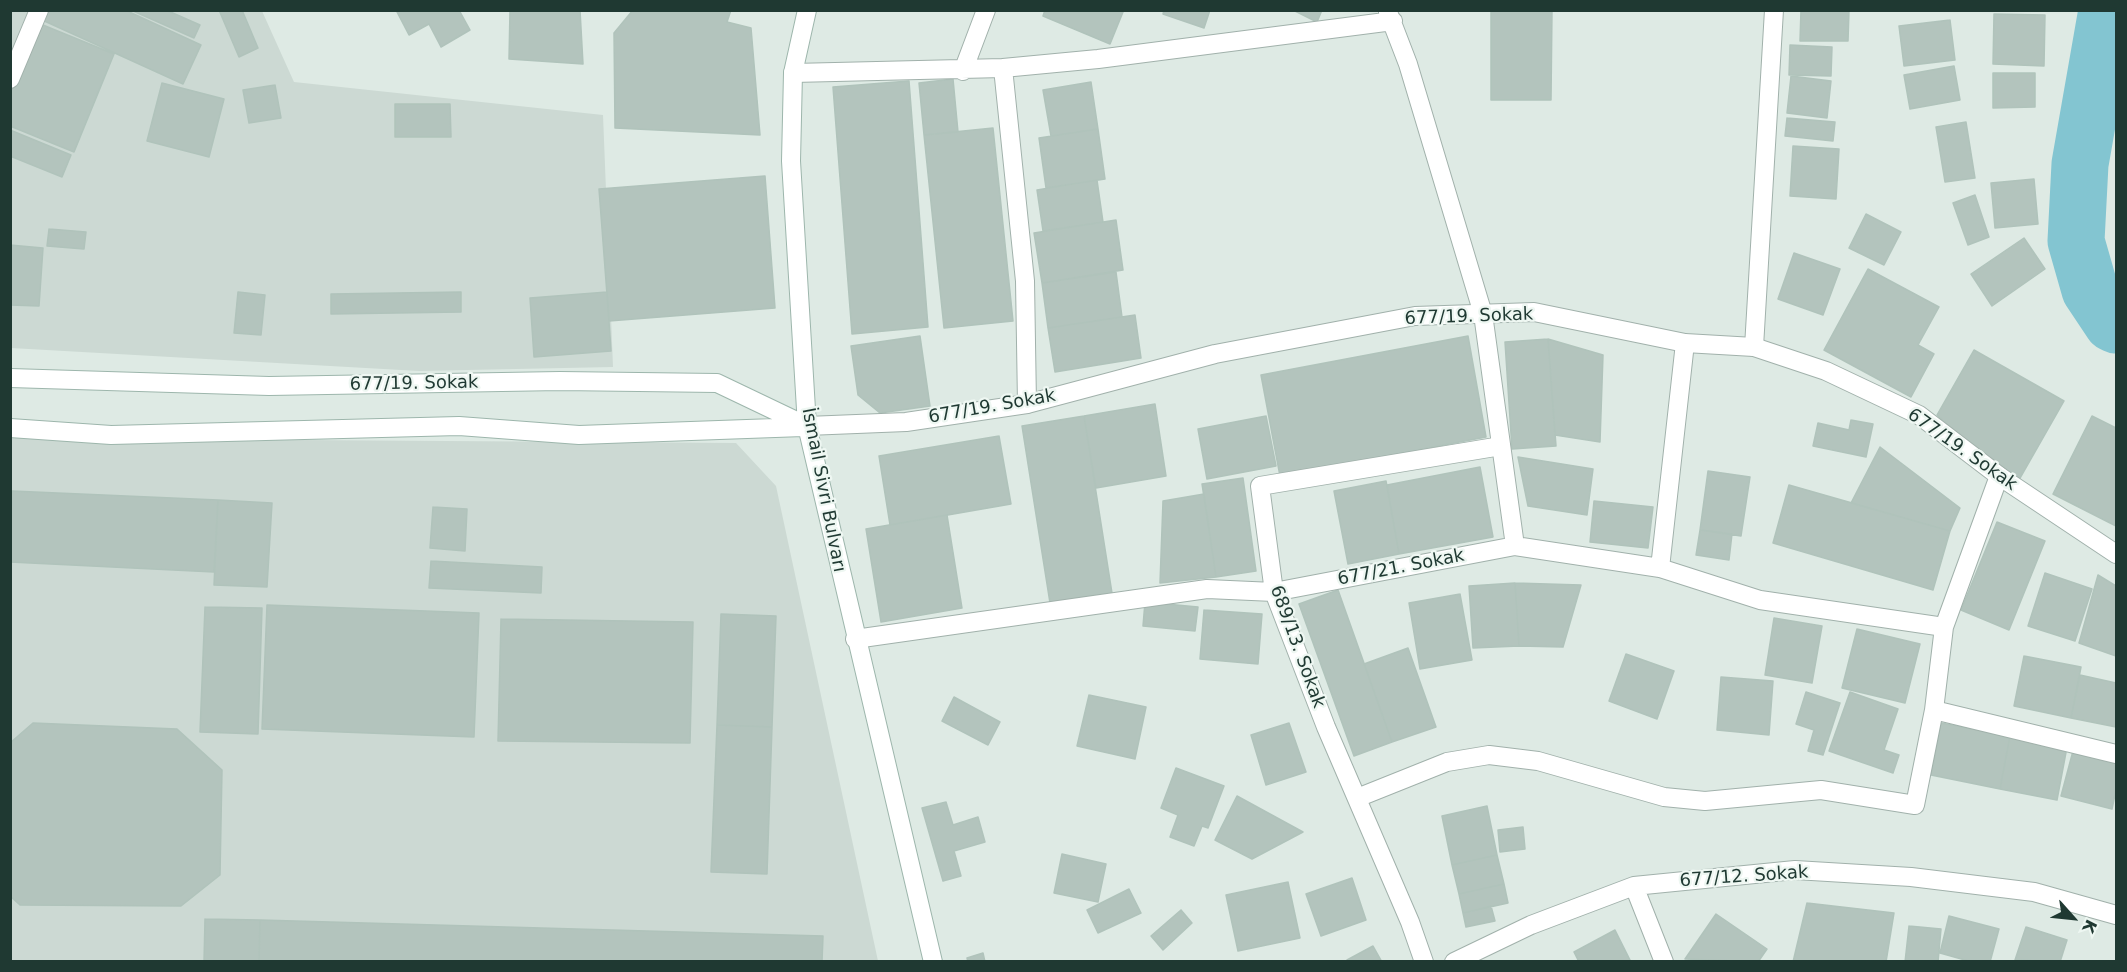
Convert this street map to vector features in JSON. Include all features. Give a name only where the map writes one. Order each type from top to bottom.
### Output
[{"type":"street","points":[[10,79],[39,10]]},
{"type":"street","name":"İsmail Sivri Bulvarı","points":[[807,10],[793,73],[791,161],[807,426],[855,639],[933,962]]},
{"type":"street","points":[[963,71],[986,10]]},
{"type":"street","points":[[1754,347],[1774,10]]},
{"type":"street","points":[[793,73],[963,71],[1003,68],[1390,16],[1450,201],[1483,314],[1515,546]]},
{"type":"street","points":[[1003,68],[1025,281],[1027,404]]},
{"type":"street","name":"677/19. Sokak","points":[[10,428],[111,435],[459,426],[579,435],[906,422],[1027,404],[1215,354],[1415,316],[1534,312],[1685,343],[1754,347],[1826,371],[1919,415],[1999,476],[2116,554]]},
{"type":"street","points":[[1660,568],[1685,343]]},
{"type":"street","name":"677/19. Sokak","points":[[10,378],[269,386],[560,381],[717,383],[807,426]]},
{"type":"street","name":"689/13. Sokak","points":[[1424,962],[1410,922],[1357,798],[1274,591],[1260,486],[1501,446]]},
{"type":"street","points":[[1357,798],[1447,762],[1489,755],[1538,760],[1664,797],[1705,801],[1821,790],[1915,805],[1934,710],[1944,627],[1999,476]]},
{"type":"street","name":"677/21. Sokak","points":[[855,639],[1207,589],[1274,591],[1515,546],[1660,568],[1760,600],[1944,627]]},
{"type":"street","points":[[1934,710],[2116,754]]},
{"type":"street","name":"677/12. Sokak","points":[[1454,962],[1531,925],[1634,886],[1807,870],[1911,877],[2034,892],[2116,915]]},
{"type":"street","points":[[1634,886],[1664,962]]},
{"type":"shaded area","points":[[11,11],[262,11],[294,82],[603,115],[613,367],[419,371],[11,348]]},
{"type":"shaded area","points":[[11,438],[736,443],[776,486],[878,961],[11,962]]},
{"type":"building","points":[[44,10],[125,10],[201,45],[183,84],[40,19]]},
{"type":"building","points":[[131,10],[166,10],[200,25],[194,38]]},
{"type":"building","points":[[219,10],[242,10],[258,48],[239,57]]},
{"type":"building","points":[[396,10],[459,10],[470,30],[441,47],[429,24],[409,35]]},
{"type":"building","points":[[510,10],[580,10],[583,64],[509,59]]},
{"type":"building","points":[[633,10],[731,10],[727,22],[751,28],[760,135],[615,128],[614,33]]},
{"type":"building","points":[[1045,10],[1119,10],[1123,12],[1110,44],[1043,16]]},
{"type":"building","points":[[1164,10],[1210,10],[1204,28],[1163,14]]},
{"type":"building","points":[[1293,10],[1322,10],[1317,22]]},
{"type":"building","points":[[1491,10],[1552,10],[1551,100],[1491,100]]},
{"type":"building","points":[[1801,10],[1849,10],[1848,41],[1800,41]]},
{"type":"building","points":[[1994,14],[2045,15],[2044,66],[1993,64]]},
{"type":"building","points":[[1950,20],[1955,60],[1904,66],[1899,26]]},
{"type":"building","points":[[38,23],[114,54],[74,152],[10,126],[10,91]]},
{"type":"building","points":[[1790,45],[1832,47],[1831,76],[1789,75]]},
{"type":"building","points":[[1954,66],[1960,100],[1910,109],[1904,75]]},
{"type":"building","points":[[1993,73],[2035,73],[2035,107],[1993,108]]},
{"type":"building","points":[[1791,76],[1831,81],[1827,118],[1787,113]]},
{"type":"building","points":[[953,79],[958,132],[924,135],[919,83]]},
{"type":"building","points":[[909,81],[928,327],[852,334],[833,87]]},
{"type":"building","points":[[1091,82],[1098,129],[1051,136],[1043,90]]},
{"type":"building","points":[[162,83],[224,99],[209,157],[147,141]]},
{"type":"building","points":[[275,85],[281,118],[249,123],[243,90]]},
{"type":"building","points":[[395,104],[450,104],[451,137],[395,137]]},
{"type":"building","points":[[1787,118],[1835,122],[1833,141],[1785,136]]},
{"type":"building","points":[[1966,122],[1975,178],[1945,182],[1936,127]]},
{"type":"building","points":[[993,128],[1013,321],[944,328],[924,135]]},
{"type":"building","points":[[1098,129],[1105,179],[1046,188],[1039,138]]},
{"type":"building","points":[[10,130],[71,155],[62,177],[10,156]]},
{"type":"building","points":[[1793,146],[1839,149],[1836,199],[1790,196]]},
{"type":"building","points":[[765,176],[775,308],[609,321],[599,189]]},
{"type":"building","points":[[2034,179],[2038,224],[1995,228],[1991,183]]},
{"type":"building","points":[[1097,180],[1103,222],[1043,231],[1037,190]]},
{"type":"building","points":[[1975,195],[1989,237],[1968,245],[1953,203]]},
{"type":"building","points":[[1866,214],[1901,232],[1884,265],[1849,248]]},
{"type":"building","points":[[1116,220],[1123,270],[1042,283],[1034,233]]},
{"type":"building","points":[[49,229],[86,232],[84,249],[47,246]]},
{"type":"building","points":[[2024,238],[2045,269],[1992,306],[1971,274]]},
{"type":"building","points":[[10,245],[43,248],[39,306],[10,305]]},
{"type":"building","points":[[1794,253],[1840,269],[1823,315],[1778,299]]},
{"type":"building","points":[[1868,269],[1939,307],[1918,345],[1934,354],[1911,397],[1824,350]]},
{"type":"building","points":[[1116,272],[1122,317],[1048,328],[1042,283]]},
{"type":"building","points":[[238,292],[265,295],[261,335],[234,333]]},
{"type":"building","points":[[461,292],[461,312],[331,314],[331,294]]},
{"type":"building","points":[[607,292],[611,351],[534,357],[530,298]]},
{"type":"building","points":[[1135,315],[1141,358],[1055,372],[1048,328]]},
{"type":"building","points":[[920,336],[930,406],[880,413],[858,395],[851,346]]},
{"type":"building","points":[[1468,336],[1486,437],[1280,476],[1261,375]]},
{"type":"building","points":[[1548,339],[1603,355],[1600,442],[1555,435]]},
{"type":"building","points":[[1548,339],[1556,446],[1512,449],[1505,342]]},
{"type":"building","points":[[1974,350],[2064,401],[2019,480],[1982,459],[1937,415]]},
{"type":"building","points":[[1155,404],[1166,476],[1096,488],[1084,416]]},
{"type":"building","points":[[1084,416],[1112,593],[1050,603],[1022,426]]},
{"type":"building","points":[[1266,416],[1276,466],[1207,479],[1198,429]]},
{"type":"building","points":[[2092,416],[2116,428],[2116,526],[2053,494]]},
{"type":"building","points":[[1851,420],[1873,424],[1866,457],[1813,446],[1818,423],[1849,430]]},
{"type":"building","points":[[999,436],[1011,504],[890,525],[879,456]]},
{"type":"building","points":[[1880,447],[1960,508],[1950,531],[1851,503]]},
{"type":"building","points":[[1518,457],[1593,469],[1587,515],[1528,506]]},
{"type":"building","points":[[1480,467],[1493,537],[1399,554],[1387,485]]},
{"type":"building","points":[[1708,471],[1750,477],[1741,536],[1700,530]]},
{"type":"building","points":[[1243,478],[1256,571],[1216,577],[1202,484]]},
{"type":"building","points":[[1386,481],[1399,554],[1348,564],[1334,491]]},
{"type":"building","points":[[1789,485],[1950,531],[1933,590],[1773,543]]},
{"type":"building","points":[[12,491],[218,500],[214,572],[10,562]]},
{"type":"building","points":[[1204,494],[1216,577],[1160,583],[1163,501]]},
{"type":"building","points":[[218,500],[272,503],[267,587],[214,585]]},
{"type":"building","points":[[1594,501],[1653,507],[1648,548],[1590,542]]},
{"type":"building","points":[[433,507],[467,509],[465,551],[430,548]]},
{"type":"building","points":[[947,515],[962,608],[881,622],[866,529]]},
{"type":"building","points":[[1997,522],[2045,541],[2009,630],[1961,610]]},
{"type":"building","points":[[1700,530],[1732,534],[1729,560],[1696,555]]},
{"type":"building","points":[[431,561],[542,567],[541,593],[429,588]]},
{"type":"building","points":[[2045,573],[2092,589],[2075,641],[2028,626]]},
{"type":"building","points":[[2098,575],[2116,586],[2116,656],[2079,643]]},
{"type":"building","points":[[1515,583],[1581,585],[1563,647],[1519,646]]},
{"type":"building","points":[[1515,583],[1519,646],[1473,648],[1469,586]]},
{"type":"building","points":[[1338,590],[1392,742],[1354,756],[1299,604]]},
{"type":"building","points":[[1460,594],[1472,660],[1420,669],[1409,603]]},
{"type":"building","points":[[1145,602],[1198,607],[1195,631],[1143,626]]},
{"type":"building","points":[[267,605],[479,613],[474,737],[262,729]]},
{"type":"building","points":[[205,607],[262,608],[258,734],[200,732]]},
{"type":"building","points":[[1204,610],[1262,614],[1258,664],[1200,659]]},
{"type":"building","points":[[721,614],[776,616],[772,727],[717,725]]},
{"type":"building","points":[[1774,618],[1822,626],[1812,683],[1765,675]]},
{"type":"building","points":[[501,619],[693,622],[690,743],[498,741]]},
{"type":"building","points":[[1857,629],[1920,644],[1905,703],[1842,688]]},
{"type":"building","points":[[1408,648],[1436,727],[1392,742],[1364,664]]},
{"type":"building","points":[[1626,654],[1674,671],[1657,719],[1609,701]]},
{"type":"building","points":[[2024,656],[2081,667],[2071,718],[2014,706]]},
{"type":"building","points":[[2080,675],[2116,683],[2116,727],[2071,718]]},
{"type":"building","points":[[1721,677],[1773,681],[1769,735],[1717,730]]},
{"type":"building","points":[[1806,692],[1840,703],[1823,755],[1808,751],[1814,730],[1796,724]]},
{"type":"building","points":[[1850,692],[1898,709],[1884,750],[1899,755],[1893,773],[1829,751]]},
{"type":"building","points":[[1089,695],[1146,707],[1135,759],[1077,746]]},
{"type":"building","points":[[954,697],[1000,722],[988,745],[942,721]]},
{"type":"building","points":[[33,723],[177,729],[222,770],[220,875],[181,906],[20,905],[10,896],[10,743]]},
{"type":"building","points":[[1289,723],[1306,772],[1266,785],[1251,735]]},
{"type":"building","points":[[1941,723],[2010,736],[2000,789],[1931,775]]},
{"type":"building","points":[[717,725],[772,727],[767,874],[711,872]]},
{"type":"building","points":[[2010,736],[2067,747],[2057,800],[2000,789]]},
{"type":"building","points":[[2073,751],[2116,762],[2116,790],[2112,809],[2061,796]]},
{"type":"building","points":[[1176,768],[1224,786],[1208,828],[1202,826],[1194,846],[1170,837],[1178,815],[1161,808]]},
{"type":"building","points":[[1237,796],[1303,832],[1252,859],[1215,840]]},
{"type":"building","points":[[946,802],[953,825],[978,817],[985,842],[954,851],[961,876],[943,881],[922,808]]},
{"type":"building","points":[[1487,806],[1497,855],[1452,865],[1442,816]]},
{"type":"building","points":[[1523,827],[1525,849],[1500,852],[1498,830]]},
{"type":"building","points":[[1062,854],[1106,864],[1098,902],[1054,893]]},
{"type":"building","points":[[1497,855],[1504,884],[1459,894],[1452,865]]},
{"type":"building","points":[[1352,878],[1366,920],[1321,936],[1306,894]]},
{"type":"building","points":[[1288,882],[1300,938],[1238,951],[1226,895]]},
{"type":"building","points":[[1504,884],[1508,903],[1463,913],[1459,894]]},
{"type":"building","points":[[1129,889],[1141,913],[1098,933],[1087,910]]},
{"type":"building","points":[[1807,903],[1894,913],[1886,962],[1793,962]]},
{"type":"building","points":[[1491,906],[1495,921],[1466,927],[1463,913]]},
{"type":"building","points":[[1181,910],[1192,923],[1163,950],[1151,936]]},
{"type":"building","points":[[1716,914],[1767,949],[1758,962],[1685,959]]},
{"type":"building","points":[[1949,916],[1999,929],[1990,962],[1972,962],[1940,953]]},
{"type":"building","points":[[205,919],[260,920],[259,962],[204,962]]},
{"type":"building","points":[[260,920],[823,936],[822,962],[259,962]]},
{"type":"building","points":[[1909,926],[1941,929],[1938,962],[1905,962]]},
{"type":"building","points":[[2026,927],[2067,940],[2060,962],[2015,960]]},
{"type":"building","points":[[1615,930],[1631,962],[1579,962],[1574,952]]},
{"type":"building","points":[[1373,946],[1382,962],[1347,962],[1347,960]]},
{"type":"building","points":[[983,953],[985,962],[968,962],[967,958]]},
{"type":"waterway","points":[[2107,10],[2080,164],[2076,241],[2090,290],[2112,323],[2116,325]]}]
